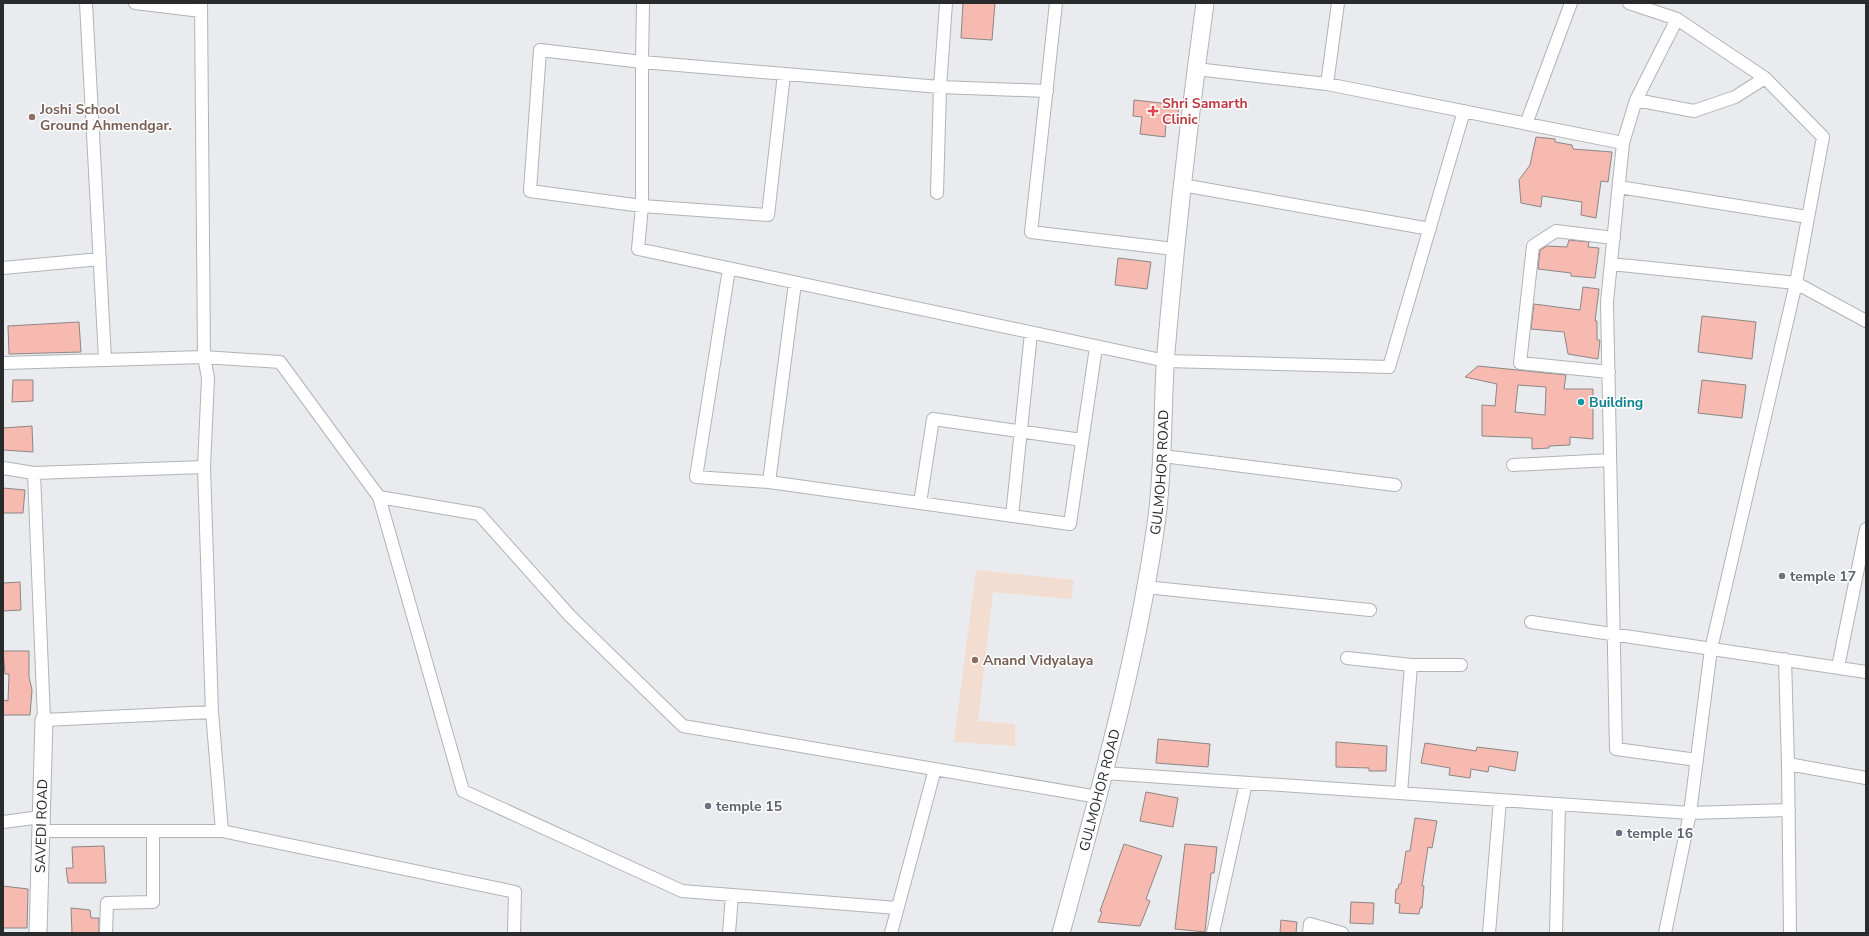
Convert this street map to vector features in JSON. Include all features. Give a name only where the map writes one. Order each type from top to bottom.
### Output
[{"type":"street","points":[[86,3],[105,359]]},
{"type":"street","points":[[134,3],[201,7],[204,357],[208,378],[204,467],[212,712],[222,831]]},
{"type":"street","points":[[643,3],[642,206],[638,249],[1166,361],[1389,367],[1464,111]]},
{"type":"street","points":[[937,192],[940,87],[946,3]]},
{"type":"street","points":[[1056,3],[1031,232],[1174,249]]},
{"type":"street","name":"GULMOHOR ROAD","points":[[1061,933],[1104,773],[1135,644],[1157,515],[1163,456],[1166,361],[1174,249],[1205,3]]},
{"type":"street","points":[[1327,84],[1338,3]]},
{"type":"street","points":[[1526,124],[1571,3]]},
{"type":"street","points":[[1629,3],[1677,19],[1765,78],[1824,137],[1796,283],[1711,649],[1690,813],[1665,933]]},
{"type":"street","points":[[1677,19],[1636,100],[1623,143],[1611,264],[1608,302],[1616,749],[1697,760]]},
{"type":"street","points":[[784,74],[768,214],[642,206],[530,191],[540,50],[642,62],[940,87],[1046,92]]},
{"type":"street","points":[[1196,69],[1327,84],[1623,143]]},
{"type":"street","points":[[1636,100],[1694,111],[1735,97],[1765,78]]},
{"type":"street","points":[[1182,185],[1430,229]]},
{"type":"street","points":[[1618,187],[1808,216]]},
{"type":"street","points":[[1609,372],[1520,363],[1533,246],[1556,231],[1614,238]]},
{"type":"street","points":[[3,268],[100,259]]},
{"type":"street","points":[[1611,264],[1796,283],[1866,322]]},
{"type":"street","points":[[729,269],[696,477],[769,482],[1070,524],[1096,347]]},
{"type":"street","points":[[769,482],[795,283]]},
{"type":"street","points":[[1012,516],[1031,333]]},
{"type":"street","points":[[3,363],[204,357],[280,362],[379,497],[463,791],[682,891],[897,908]]},
{"type":"street","points":[[920,503],[933,419],[1082,440]]},
{"type":"street","points":[[1163,456],[1395,484]]},
{"type":"street","points":[[1514,465],[1610,460]]},
{"type":"street","points":[[3,468],[34,473],[204,467]]},
{"type":"street","points":[[34,473],[44,720],[212,712]]},
{"type":"street","points":[[379,497],[479,514],[570,616],[683,726],[1098,796]]},
{"type":"street","points":[[1838,667],[1866,529]]},
{"type":"street","points":[[1145,587],[1370,610]]},
{"type":"street","points":[[1531,622],[1866,672]]},
{"type":"street","points":[[1347,658],[1411,665],[1461,665]]},
{"type":"street","points":[[1785,659],[1790,933]]},
{"type":"street","points":[[1401,793],[1411,665]]},
{"type":"street","name":"SAVEDI ROAD","points":[[38,933],[44,720]]},
{"type":"street","points":[[1788,764],[1866,778]]},
{"type":"street","points":[[891,933],[935,769]]},
{"type":"street","points":[[1104,773],[1690,813],[1788,810]]},
{"type":"street","points":[[1213,933],[1246,783]]},
{"type":"street","points":[[1489,933],[1500,800]]},
{"type":"street","points":[[1556,933],[1559,804]]},
{"type":"street","points":[[3,822],[153,831],[222,831],[515,892],[514,933]]},
{"type":"street","points":[[106,933],[107,903],[153,902],[153,831]]},
{"type":"street","points":[[729,933],[732,895]]},
{"type":"street","points":[[1309,933],[1310,924],[1342,933]]},
{"type":"shaded area","name":"Anand Vidyalaya","points":[[976,570],[1074,580],[1071,599],[993,592],[978,721],[1015,724],[1015,746],[954,742]]},
{"type":"building","points":[[963,3],[995,3],[992,40],[961,38]]},
{"type":"building","points":[[1134,100],[1179,105],[1177,123],[1166,122],[1165,137],[1140,134],[1142,117],[1133,116]]},
{"type":"building","points":[[1536,137],[1555,139],[1555,142],[1572,145],[1573,149],[1612,152],[1608,182],[1601,181],[1596,218],[1581,215],[1582,202],[1542,196],[1541,207],[1521,203],[1519,180],[1530,165]]},
{"type":"building","points":[[1569,240],[1589,242],[1588,247],[1599,248],[1595,278],[1571,276],[1571,273],[1538,269],[1540,250],[1547,246],[1567,247]]},
{"type":"building","points":[[1118,258],[1151,262],[1147,289],[1115,285]]},
{"type":"building","points":[[1583,287],[1599,289],[1595,321],[1597,321],[1597,340],[1600,340],[1598,359],[1568,354],[1564,332],[1531,329],[1534,304],[1580,310]]},
{"type":"building","points":[[1702,316],[1756,322],[1752,359],[1698,352]]},
{"type":"building","points":[[79,322],[81,352],[9,354],[8,326]]},
{"type":"building","points":[[1478,366],[1566,375],[1564,389],[1593,389],[1593,439],[1570,437],[1570,445],[1549,446],[1549,448],[1532,449],[1532,438],[1482,436],[1482,405],[1495,406],[1497,384],[1465,377]],"holes":[[[1518,385],[1546,387],[1545,415],[1515,412]]]},
{"type":"building","points":[[13,380],[33,380],[33,401],[12,402]]},
{"type":"building","points":[[1702,380],[1746,385],[1742,418],[1698,413]]},
{"type":"building","points":[[32,426],[33,452],[3,450],[3,428]]},
{"type":"building","points":[[3,488],[25,490],[23,513],[3,513]]},
{"type":"building","points":[[20,582],[21,610],[3,611],[3,583]]},
{"type":"building","points":[[3,651],[29,651],[29,677],[32,690],[30,715],[3,715],[3,700],[8,701],[9,674],[5,674]]},
{"type":"building","points":[[1158,739],[1210,744],[1208,767],[1156,763]]},
{"type":"building","points":[[1336,742],[1387,746],[1386,771],[1369,771],[1369,768],[1336,767]]},
{"type":"building","points":[[1425,743],[1476,751],[1477,747],[1518,752],[1515,771],[1489,766],[1488,772],[1471,769],[1470,778],[1449,775],[1450,768],[1421,763]]},
{"type":"building","points":[[1146,792],[1178,798],[1173,827],[1140,821]]},
{"type":"building","points":[[1415,818],[1437,821],[1432,848],[1428,847],[1422,886],[1424,886],[1422,908],[1420,908],[1419,914],[1399,913],[1400,904],[1395,903],[1396,889],[1398,889],[1399,884],[1401,884],[1406,851],[1410,851]]},
{"type":"building","points":[[1124,844],[1162,856],[1146,899],[1150,901],[1140,926],[1098,922],[1102,912],[1100,911]]},
{"type":"building","points":[[1185,844],[1217,847],[1214,873],[1211,873],[1205,932],[1175,929]]},
{"type":"building","points":[[104,846],[106,883],[68,883],[66,868],[73,868],[72,847]]},
{"type":"building","points":[[3,886],[28,889],[27,928],[3,928]]},
{"type":"building","points":[[1351,902],[1374,903],[1373,924],[1350,923]]},
{"type":"building","points":[[71,908],[90,910],[91,918],[99,918],[99,933],[72,933]]},
{"type":"building","points":[[1281,920],[1297,922],[1296,933],[1280,933]]},
{"type":"place","name":"Shri Samarth Clinic","points":[[1153,111]]},
{"type":"place","name":"Joshi School Ground Ahmendgar.","points":[[32,117]]},
{"type":"place","name":"Building","points":[[1581,402]]},
{"type":"place","name":"temple 17","points":[[1782,576]]},
{"type":"place","name":"Anand Vidyalaya","points":[[975,660]]},
{"type":"place","name":"temple 15","points":[[708,806]]},
{"type":"place","name":"temple 16","points":[[1619,833]]}]
